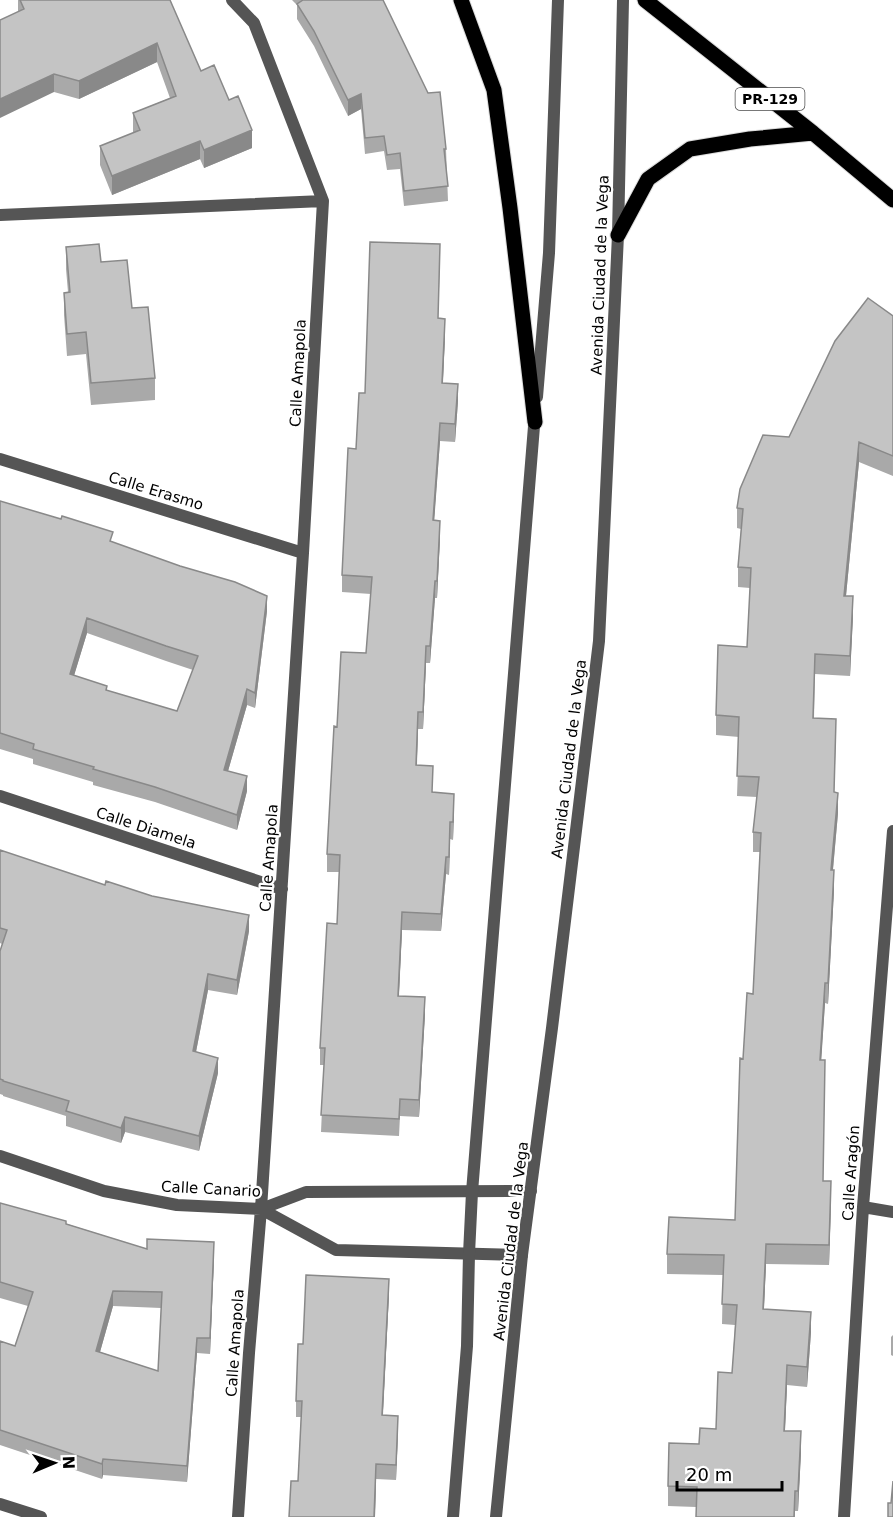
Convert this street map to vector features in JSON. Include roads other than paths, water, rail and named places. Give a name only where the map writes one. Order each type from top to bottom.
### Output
[{"type":"main road","points":[[461,0],[494,90],[535,422]]},
{"type":"main road","name":"PR-129","points":[[645,0],[813,133],[893,200]]},
{"type":"main road","points":[[618,235],[648,179],[690,148],[813,133]]},
{"type":"street","name":"Calle Amapola","points":[[232,0],[254,23],[323,201],[282,889],[238,1517]]},
{"type":"street","points":[[453,1517],[467,1346],[472,1192],[549,252],[558,0]]},
{"type":"street","name":"Avenida Ciudad de la Vega","points":[[496,1517],[522,1255],[599,641],[618,235],[623,0]]},
{"type":"street","points":[[0,215],[323,201]]},
{"type":"street","name":"Calle Erasmo","points":[[0,459],[303,553]]},
{"type":"street","name":"Calle Diamela","points":[[0,795],[282,889]]},
{"type":"street","name":"Calle Aragón","points":[[844,1517],[863,1207],[893,831]]},
{"type":"street","name":"Calle Canario","points":[[0,1156],[104,1191],[177,1205],[261,1209],[306,1192],[531,1191]]},
{"type":"street","points":[[863,1207],[893,1212]]},
{"type":"street","points":[[261,1209],[336,1250],[522,1255]]},
{"type":"street","points":[[0,1504],[41,1517]]}]
